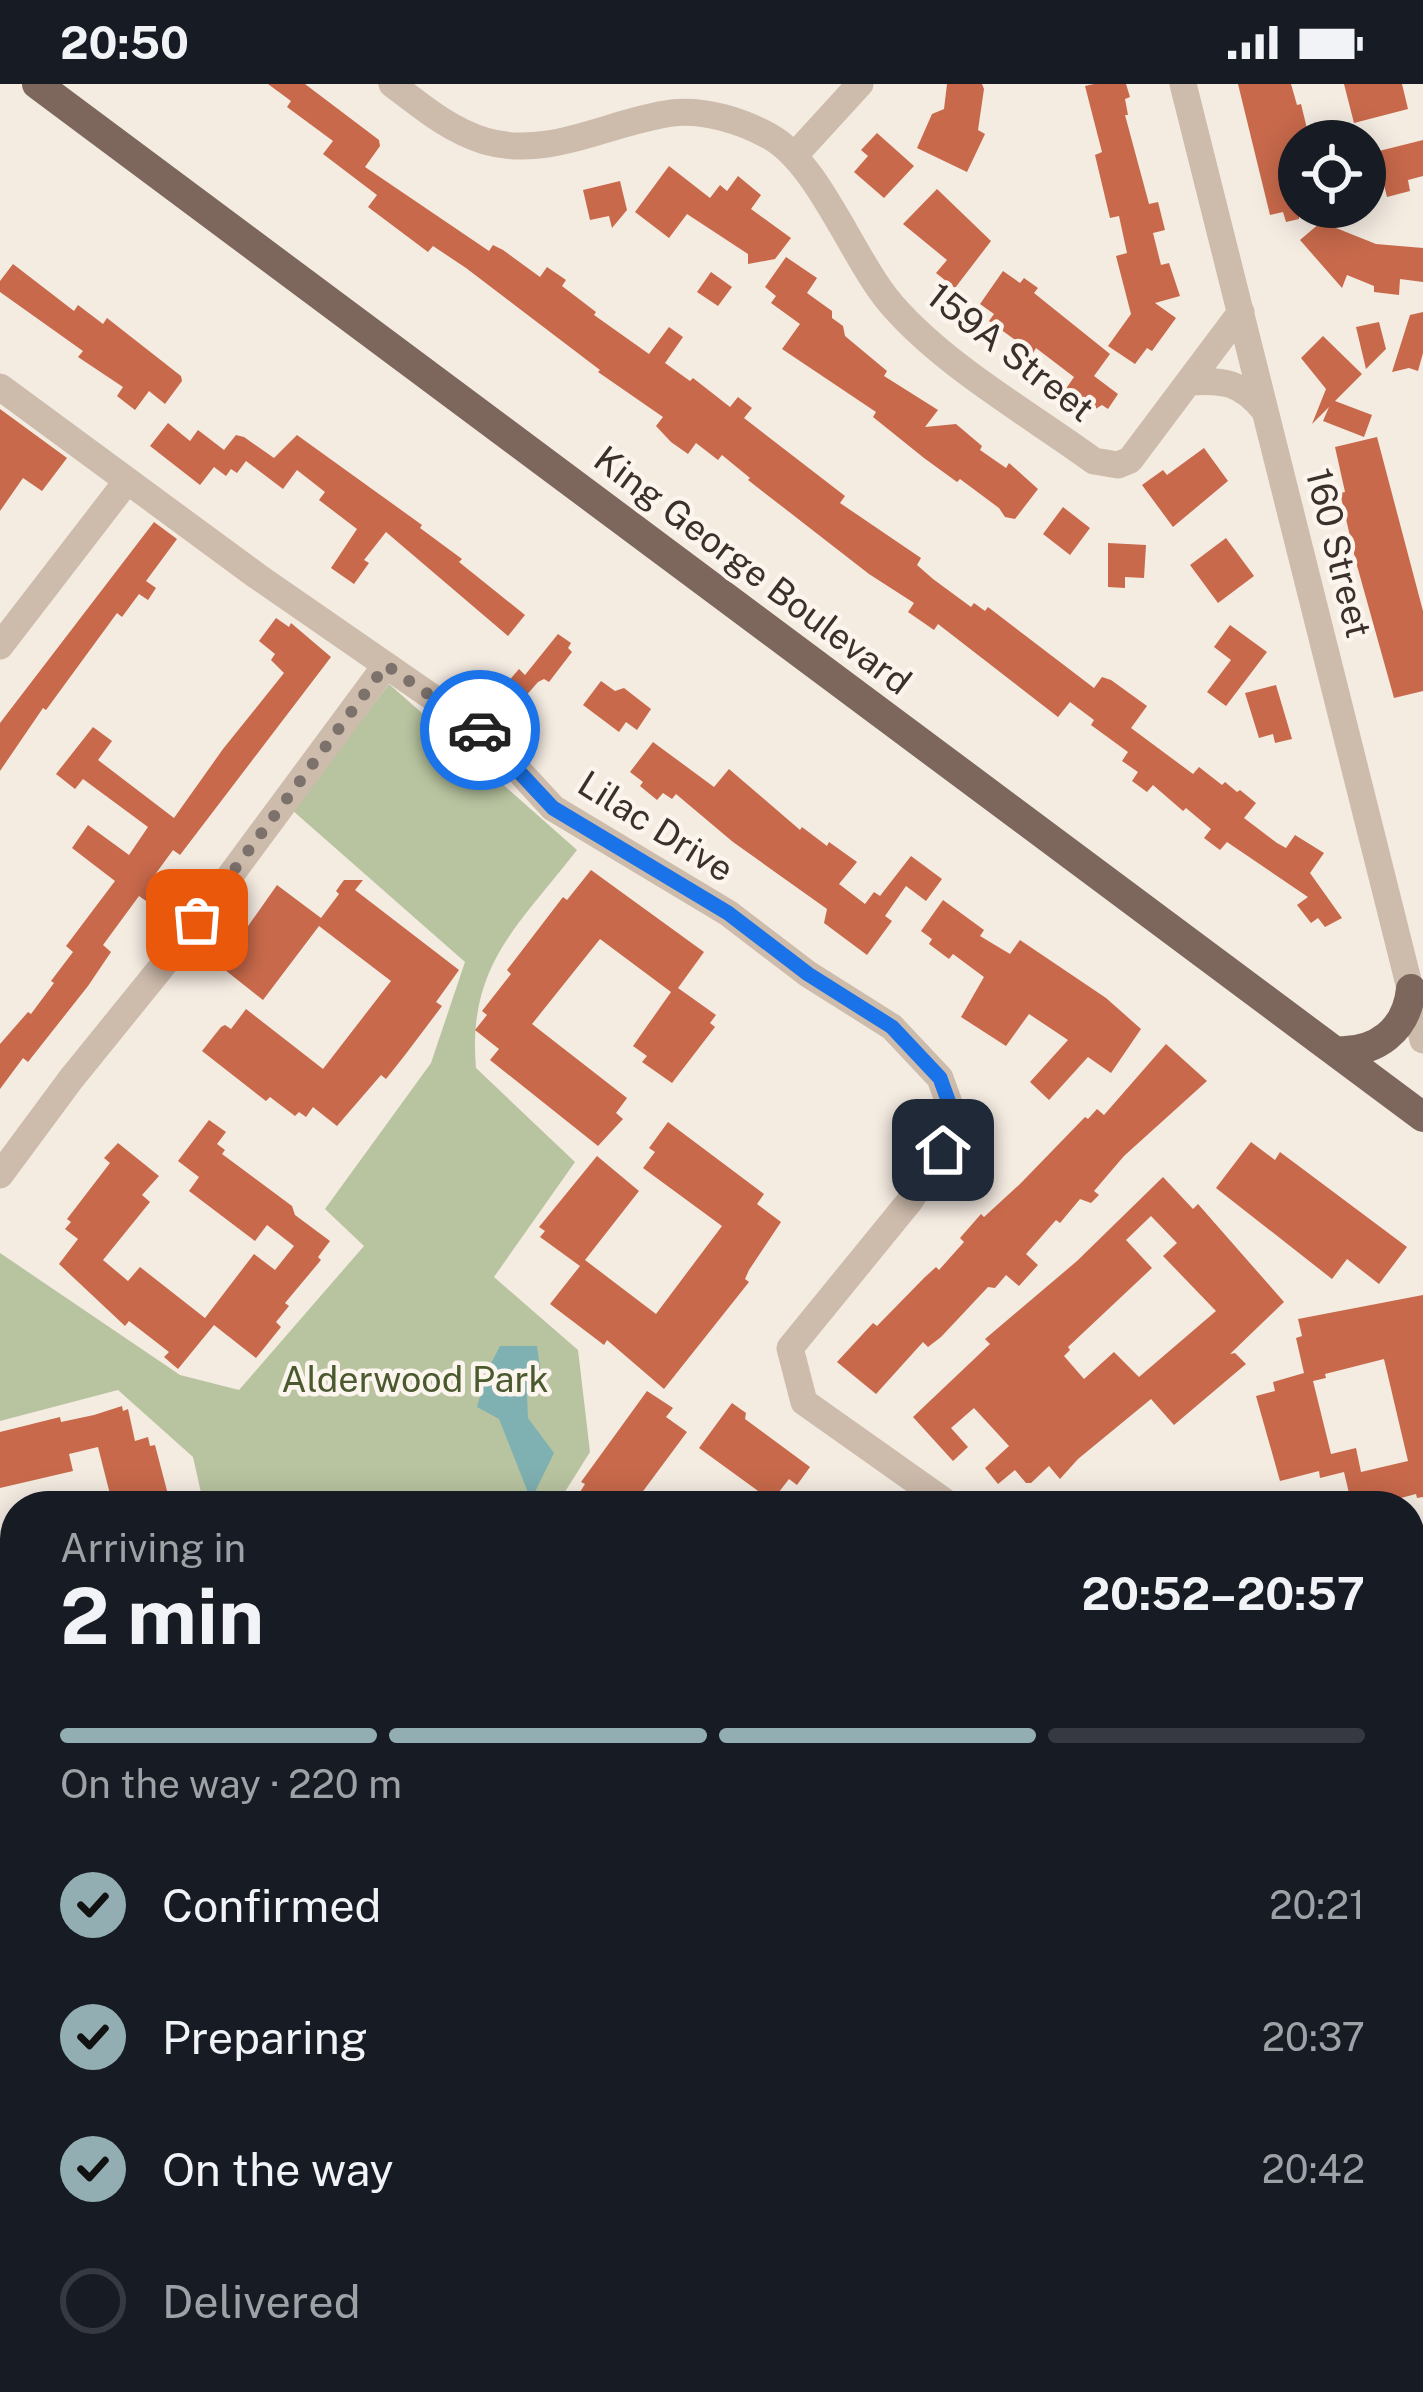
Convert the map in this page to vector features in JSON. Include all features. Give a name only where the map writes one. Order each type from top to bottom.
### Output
[{"type":"main road","name":"King George Boulevard","points":[[38,84],[1423,1117]]},
{"type":"main road","points":[[1335,1051],[1352,1052],[1383,1039],[1409,1011],[1411,989]]},
{"type":"street","points":[[392,84],[454,130],[489,142],[533,147],[675,112],[743,124],[772,137],[795,155],[860,84]]},
{"type":"street","name":"160 Street","points":[[1183,84],[1423,1040]]},
{"type":"street","name":"159A Street","points":[[795,155],[888,300],[919,334],[1094,461],[1118,465],[1130,460],[1190,382]]},
{"type":"street","points":[[1190,382],[1241,312]]},
{"type":"street","points":[[1190,382],[1227,380],[1249,392],[1268,415]]},
{"type":"street","name":"Lilac Drive","points":[[0,387],[484,733],[553,808],[728,913],[808,974],[892,1027],[940,1078],[953,1114],[943,1150],[909,1202],[790,1348],[804,1402],[930,1491]]},
{"type":"street","points":[[0,646],[127,481]]},
{"type":"street","points":[[0,1175],[173,953],[386,665]]},
{"type":"green space","name":"Alderwood Park","points":[[389,684],[577,850],[501,949],[488,974],[475,1032],[476,1068],[575,1162],[494,1277],[578,1350],[590,1452],[565,1491],[201,1491],[193,1457],[118,1390],[0,1421],[0,1253],[180,1375],[239,1390],[364,1246],[325,1209],[431,1063],[465,962],[292,810]]},
{"type":"water","points":[[500,1346],[537,1346],[543,1391],[527,1395],[528,1418],[554,1453],[535,1491],[527,1491],[499,1419],[477,1407]]},
{"type":"building","points":[[268,84],[305,84],[379,140],[380,146],[365,167],[489,251],[493,245],[503,250],[540,277],[547,267],[566,280],[562,286],[594,315],[649,354],[669,327],[683,337],[665,363],[730,407],[738,397],[752,408],[744,418],[845,496],[840,503],[921,558],[917,565],[933,579],[971,607],[974,603],[985,611],[988,607],[1094,688],[1102,677],[1111,680],[1147,706],[1131,728],[1193,774],[1199,767],[1222,785],[1225,782],[1240,790],[1256,803],[1244,818],[1277,843],[1286,848],[1295,835],[1324,853],[1310,873],[1342,918],[1325,927],[1318,918],[1311,923],[1297,905],[1308,897],[1227,842],[1220,850],[1204,838],[1211,829],[1186,808],[1183,811],[1153,785],[1147,792],[1132,781],[1138,772],[1122,761],[1128,752],[1091,725],[1094,720],[1070,702],[1058,717],[938,624],[934,630],[908,612],[914,603],[869,574],[722,455],[718,460],[696,443],[688,454],[656,426],[663,417],[466,268],[433,246],[428,252],[368,207],[377,195],[323,154],[333,141],[287,107],[291,101]]},
{"type":"building","points":[[947,84],[982,84],[984,89],[978,130],[985,134],[967,172],[917,148],[932,114],[944,109]]},
{"type":"building","points":[[1126,84],[1130,97],[1125,99],[1125,115],[1149,204],[1158,202],[1165,230],[1153,233],[1161,265],[1169,263],[1180,296],[1155,303],[1176,318],[1152,351],[1147,348],[1135,364],[1108,346],[1131,314],[1116,256],[1127,253],[1119,216],[1110,218],[1095,155],[1102,152],[1085,86]]},
{"type":"building","points":[[1238,84],[1291,84],[1297,105],[1301,104],[1305,120],[1278,120],[1278,213],[1270,215]]},
{"type":"building","points":[[1344,84],[1402,84],[1408,109],[1353,120]]},
{"type":"building","points":[[877,133],[914,166],[884,198],[854,172],[868,156],[861,150]]},
{"type":"building","points":[[1423,140],[1423,176],[1408,180],[1410,191],[1387,197],[1386,149]]},
{"type":"building","points":[[669,166],[710,198],[720,185],[727,191],[738,176],[761,195],[751,209],[791,238],[775,259],[748,264],[748,254],[687,214],[669,238],[635,212]]},
{"type":"building","points":[[620,181],[627,210],[612,228],[609,216],[590,220],[583,190]]},
{"type":"building","points":[[937,189],[991,241],[955,288],[936,273],[947,260],[903,224]]},
{"type":"building","points":[[1314,228],[1336,228],[1376,244],[1423,248],[1423,282],[1400,279],[1399,295],[1374,292],[1374,286],[1347,275],[1342,288],[1300,240]]},
{"type":"building","points":[[786,257],[817,278],[807,293],[832,311],[845,336],[887,371],[884,376],[938,410],[925,427],[956,424],[982,446],[980,450],[1006,468],[1009,463],[1038,489],[1015,519],[1005,517],[960,479],[957,482],[924,458],[873,417],[876,412],[782,349],[800,324],[771,303],[776,296],[765,287]]},
{"type":"building","points":[[13,264],[74,311],[78,305],[103,324],[107,318],[181,376],[165,404],[149,391],[135,410],[117,396],[123,387],[78,357],[83,351],[0,292],[0,281]]},
{"type":"building","points":[[1003,271],[1038,288],[1034,293],[1110,354],[1094,376],[1118,394],[1108,409],[1102,405],[1092,411],[1073,397],[1065,390],[1074,377],[989,321],[994,314],[980,304]]},
{"type":"building","points":[[711,272],[732,287],[718,306],[697,292]]},
{"type":"building","points":[[1423,312],[1418,371],[1392,372],[1410,315]]},
{"type":"building","points":[[1379,322],[1386,349],[1366,369],[1356,327]]},
{"type":"building","points":[[1323,336],[1362,374],[1335,401],[1372,415],[1364,437],[1323,421],[1329,407],[1312,424],[1326,389],[1301,358]]},
{"type":"building","points":[[0,409],[67,458],[42,491],[23,478],[0,511]]},
{"type":"building","points":[[168,423],[190,441],[198,430],[224,450],[236,435],[244,437],[274,458],[297,435],[422,525],[525,615],[508,636],[386,532],[364,560],[369,563],[354,584],[331,568],[357,529],[319,500],[325,492],[297,470],[283,489],[246,461],[237,473],[231,469],[226,476],[214,467],[200,485],[150,446]]},
{"type":"building","points":[[1377,437],[1423,611],[1423,691],[1394,698],[1356,562],[1335,447]]},
{"type":"building","points":[[1204,448],[1228,481],[1173,527],[1142,485],[1163,470],[1167,475]]},
{"type":"building","points":[[1063,507],[1090,528],[1070,555],[1043,534]]},
{"type":"building","points":[[154,522],[177,539],[146,581],[156,588],[148,600],[139,594],[122,617],[117,613],[0,771],[0,723]]},
{"type":"building","points":[[1226,538],[1254,576],[1218,603],[1190,565]]},
{"type":"building","points":[[1108,543],[1146,545],[1144,578],[1125,577],[1125,588],[1108,587]]},
{"type":"building","points":[[276,618],[289,627],[291,623],[331,657],[180,855],[173,850],[154,876],[163,882],[149,903],[139,896],[103,945],[111,952],[88,986],[28,1062],[23,1058],[0,1089],[0,1044],[54,983],[51,981],[73,952],[66,946],[115,881],[72,848],[88,825],[129,855],[148,827],[83,779],[75,789],[56,774],[93,727],[112,741],[98,760],[174,818],[284,673],[271,660],[275,654],[259,641]]},
{"type":"building","points":[[1230,625],[1267,652],[1226,706],[1207,692],[1231,660],[1214,647]]},
{"type":"building","points":[[558,634],[571,643],[572,652],[549,682],[538,682],[517,706],[507,697],[513,690],[506,684],[519,669],[525,675]]},
{"type":"building","points":[[601,681],[615,691],[624,688],[651,709],[637,730],[626,722],[619,732],[583,705]]},
{"type":"building","points":[[1276,685],[1292,739],[1275,743],[1273,734],[1259,738],[1245,693]]},
{"type":"building","points":[[653,742],[714,787],[729,769],[800,830],[802,827],[827,846],[829,842],[857,862],[839,884],[865,904],[874,892],[880,896],[911,856],[942,879],[926,901],[906,886],[885,916],[892,921],[867,955],[824,923],[827,909],[733,842],[676,794],[672,799],[663,793],[657,800],[640,786],[643,782],[630,772]]},
{"type":"building","points":[[591,870],[704,952],[678,988],[716,1015],[710,1023],[715,1027],[672,1083],[642,1062],[647,1056],[633,1046],[671,992],[600,939],[532,1024],[627,1098],[616,1113],[623,1119],[598,1146],[490,1060],[499,1049],[475,1030],[487,1015],[482,1011],[511,974],[507,970],[563,897],[567,900]]},
{"type":"building","points":[[344,880],[363,880],[355,890],[459,970],[436,1002],[442,1006],[405,1055],[337,1126],[313,1107],[306,1117],[299,1112],[295,1116],[270,1097],[266,1101],[202,1051],[221,1027],[231,1029],[246,1009],[323,1069],[391,981],[319,926],[263,1000],[220,966],[277,885],[321,918]]},
{"type":"building","points":[[943,900],[984,930],[980,936],[1010,954],[1020,940],[1106,998],[1141,1029],[1111,1073],[1088,1057],[1049,1100],[1030,1082],[1068,1040],[1029,1014],[1006,1046],[961,1017],[984,977],[953,954],[949,959],[921,931]]},
{"type":"building","points":[[1166,1044],[1207,1081],[1124,1156],[1094,1191],[1099,1195],[1091,1203],[1080,1199],[1060,1223],[1056,1220],[1026,1254],[1038,1265],[1019,1286],[1006,1275],[995,1288],[988,1287],[941,1337],[928,1347],[923,1342],[876,1394],[837,1362],[873,1323],[877,1326],[936,1267],[939,1270],[981,1214],[984,1217],[1020,1184],[1085,1117],[1097,1109],[1104,1115]]},
{"type":"building","points":[[209,1120],[226,1132],[217,1144],[225,1150],[222,1154],[330,1241],[318,1257],[321,1260],[285,1303],[289,1306],[276,1322],[281,1327],[256,1358],[214,1325],[178,1369],[164,1357],[169,1352],[129,1321],[125,1326],[59,1264],[78,1239],[65,1229],[71,1222],[67,1219],[110,1163],[104,1158],[118,1143],[159,1176],[142,1195],[150,1202],[103,1260],[128,1281],[140,1267],[205,1318],[254,1254],[275,1270],[294,1246],[267,1225],[255,1241],[189,1191],[199,1177],[178,1161]]},
{"type":"building","points":[[668,1122],[764,1194],[757,1204],[781,1222],[749,1270],[745,1279],[749,1282],[664,1389],[607,1340],[604,1345],[550,1304],[580,1266],[540,1237],[545,1231],[539,1227],[597,1156],[639,1191],[585,1260],[656,1314],[722,1226],[643,1168],[655,1152],[649,1148]]},
{"type":"building","points":[[1251,1142],[1275,1160],[1280,1152],[1407,1247],[1379,1284],[1347,1259],[1332,1279],[1216,1188]]},
{"type":"building","points":[[1163,1177],[1193,1209],[1198,1204],[1284,1302],[1230,1354],[1246,1364],[1174,1425],[1151,1399],[1060,1479],[1049,1466],[1031,1483],[1015,1470],[998,1484],[985,1468],[1009,1446],[974,1408],[951,1428],[968,1447],[953,1461],[913,1417],[990,1344],[985,1339],[1077,1261]],"holes":[[[1151,1216],[1177,1243],[1163,1256],[1216,1311],[1139,1377],[1114,1352],[1084,1379],[1064,1356],[1068,1347],[1152,1268],[1126,1240]]]},
{"type":"building","points":[[1423,1295],[1423,1491],[1348,1491],[1344,1472],[1320,1478],[1319,1471],[1280,1481],[1256,1396],[1275,1391],[1273,1382],[1304,1373],[1296,1338],[1302,1336],[1298,1319]],"holes":[[[1384,1359],[1408,1461],[1361,1472],[1356,1448],[1331,1454],[1313,1381]]]},
{"type":"building","points":[[647,1391],[673,1408],[666,1417],[687,1432],[643,1491],[581,1491],[585,1484],[581,1482]]},
{"type":"building","points":[[732,1403],[746,1413],[745,1419],[810,1467],[797,1485],[789,1479],[780,1491],[758,1491],[699,1448]]},
{"type":"building","points":[[122,1406],[123,1411],[128,1409],[135,1441],[148,1437],[150,1446],[155,1445],[167,1491],[109,1491],[98,1447],[69,1454],[73,1471],[0,1488],[0,1432],[60,1417],[61,1422]]},
{"type":"way so far","points":[[197,920],[386,665],[480,730]]},
{"type":"route","points":[[480,730],[553,808],[728,913],[808,974],[892,1027],[940,1078],[953,1114],[943,1150]]}]
